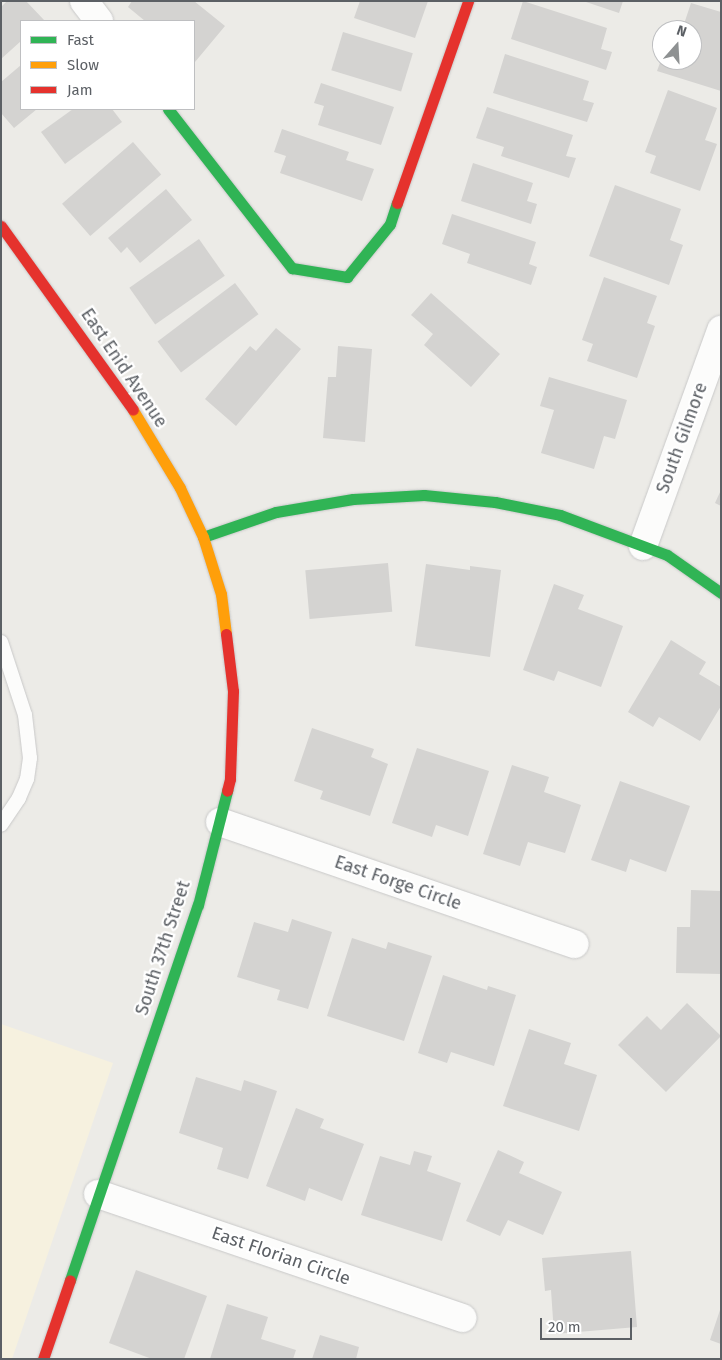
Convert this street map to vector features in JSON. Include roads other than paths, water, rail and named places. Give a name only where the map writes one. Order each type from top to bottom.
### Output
[{"type":"street","points":[[84,1],[98,20]]},
{"type":"street","points":[[169,110],[292,268],[347,277],[390,224],[468,1]]},
{"type":"street","name":"East Enid Avenue","points":[[1,226],[108,372],[150,435],[180,488],[203,538]]},
{"type":"street","name":"South Gilmore","points":[[643,546],[721,330]]},
{"type":"street","points":[[203,538],[276,512],[353,500],[424,495],[495,502],[560,515],[667,555],[721,593]]},
{"type":"street","name":"South 37th Street","points":[[43,1359],[198,905],[230,779],[233,691],[221,594],[203,538]]},
{"type":"street","name":"East Forge Circle","points":[[220,822],[575,944]]},
{"type":"street","name":"East Florian Circle","points":[[98,1194],[464,1318]]},
{"type":"lane","points":[[1,642],[25,715],[30,758],[27,779],[19,798],[1,825]]}]
